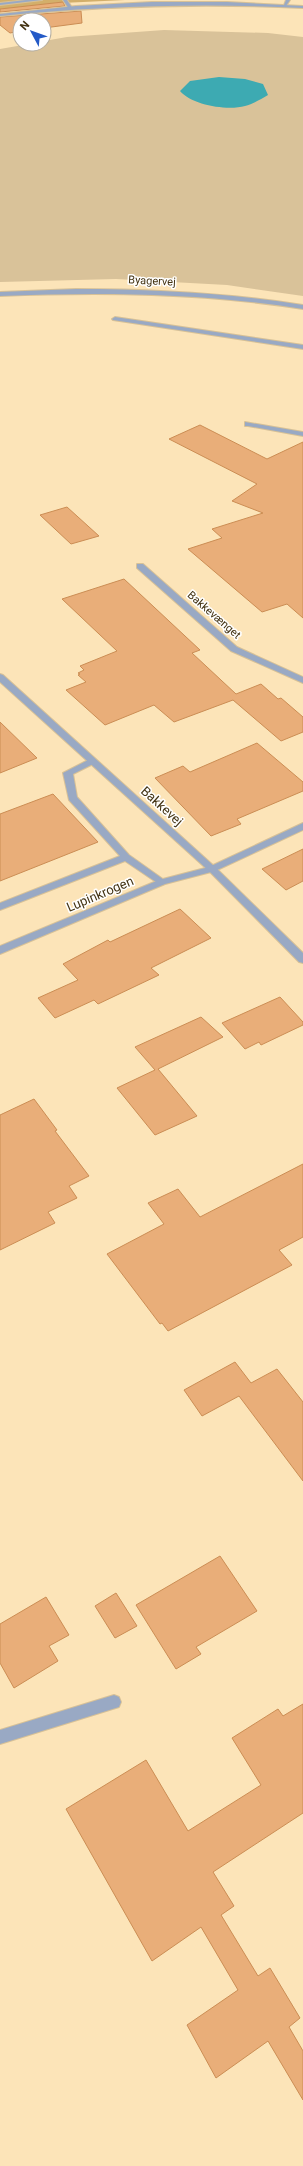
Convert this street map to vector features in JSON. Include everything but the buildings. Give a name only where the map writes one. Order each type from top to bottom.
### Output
[{"type":"street","points":[[0,4],[40,0]]},
{"type":"street","points":[[65,0],[71,8]]},
{"type":"street","points":[[286,6],[288,0]]},
{"type":"street","points":[[0,15],[71,8],[173,2],[303,7]]},
{"type":"street","name":"Byagervej","points":[[0,294],[72,290],[146,291],[221,297],[303,307]]},
{"type":"street","points":[[115,319],[303,347]]},
{"type":"street","points":[[248,424],[303,434]]},
{"type":"street","name":"Bakkevænget","points":[[140,566],[234,649],[303,680]]},
{"type":"street","name":"Bakkevej","points":[[0,677],[212,869],[303,959]]},
{"type":"street","points":[[92,761],[68,773],[72,798],[126,857],[162,882]]},
{"type":"street","points":[[212,869],[303,826]]},
{"type":"street","points":[[0,907],[126,857]]},
{"type":"street","name":"Lupinkrogen","points":[[0,950],[162,882],[212,869]]},
{"type":"street","points":[[0,1738],[114,1702]]},
{"type":"shaded area","points":[[0,0],[125,0],[62,3],[0,11]]},
{"type":"shaded area","points":[[164,30],[268,33],[303,37],[303,296],[227,285],[116,279],[0,282],[0,49],[12,47],[12,52],[52,52],[52,40],[67,37]]},
{"type":"water","points":[[219,77],[245,79],[263,84],[268,95],[248,105],[229,108],[210,106],[201,103],[186,96],[180,91],[190,81]]}]
